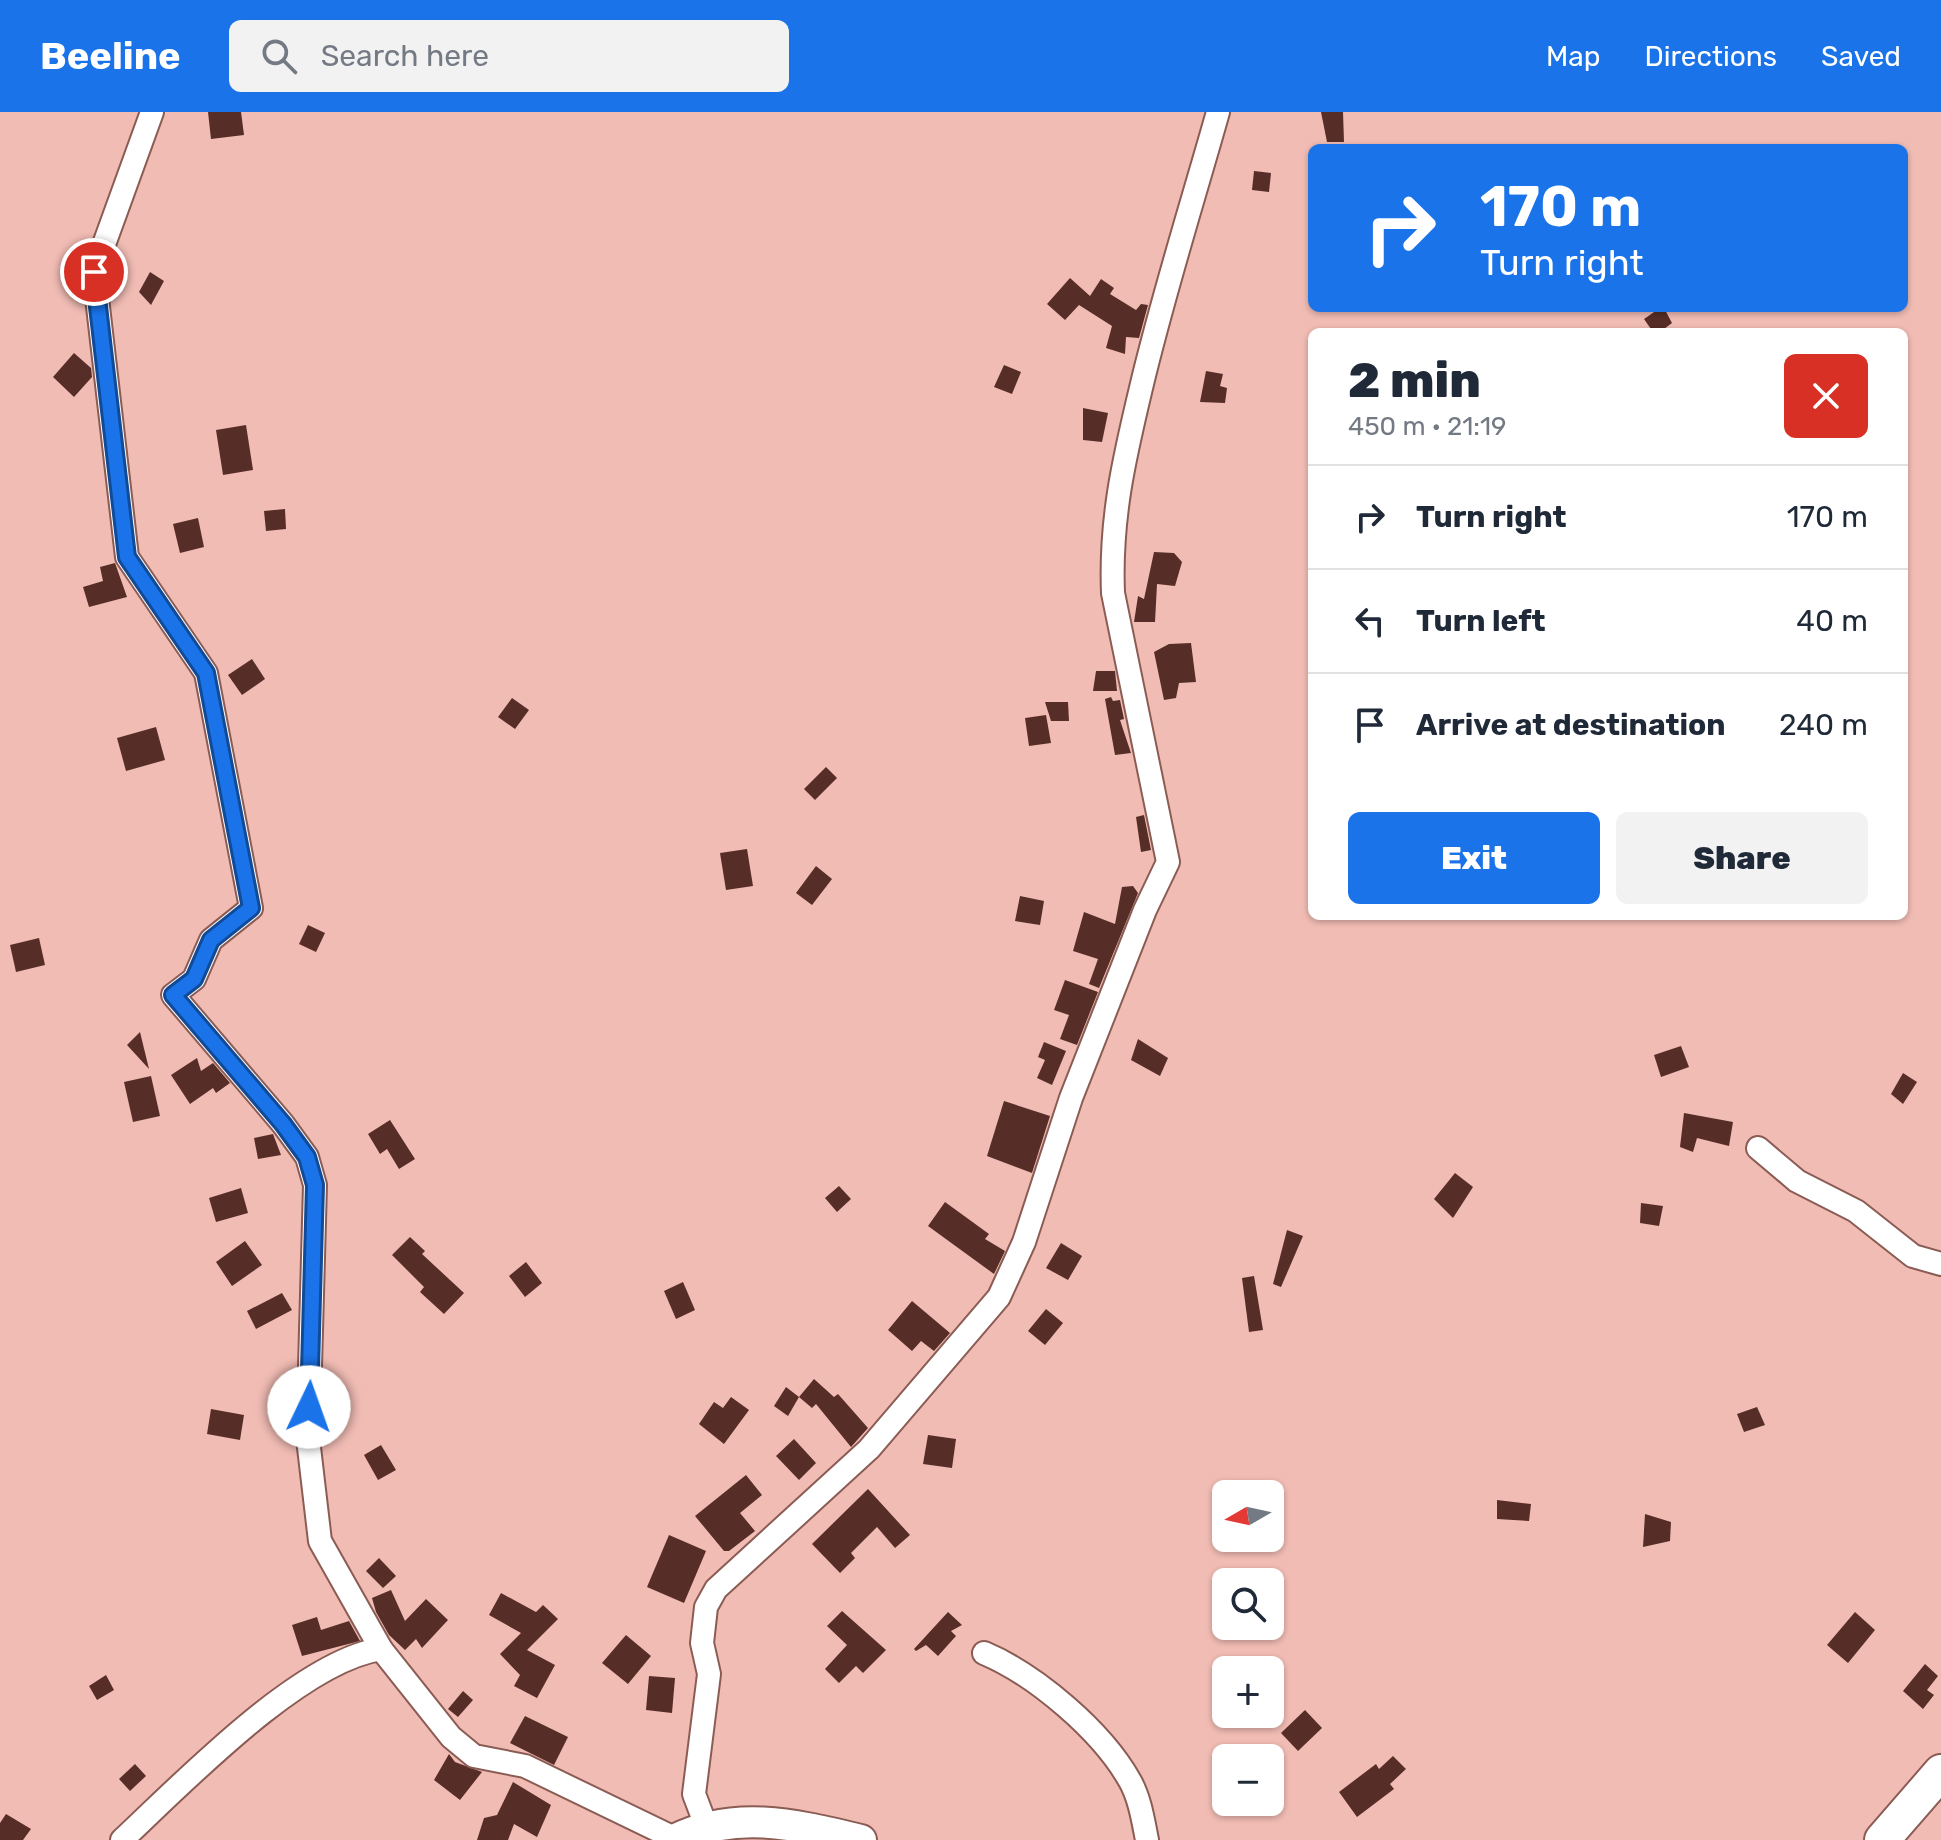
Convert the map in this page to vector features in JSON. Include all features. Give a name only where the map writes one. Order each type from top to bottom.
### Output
[{"type":"main road","points":[[1882,1840],[1941,1772]]},
{"type":"main road","points":[[675,1839],[708,1833],[747,1819],[861,1840]]},
{"type":"street","points":[[152,112],[94,272],[127,557],[206,673],[251,908],[211,940],[194,979],[173,995],[214,1040],[307,1157],[315,1185],[308,1439],[320,1541],[381,1649],[451,1737],[474,1756],[525,1766],[675,1839]]},
{"type":"street","points":[[708,1833],[694,1794],[709,1674],[702,1643],[706,1607],[716,1589],[869,1449],[999,1297],[1024,1242],[1096,1032],[1168,862],[1113,593],[1111,552],[1115,497],[1153,341],[1218,112]]},
{"type":"street","points":[[1758,1148],[1797,1181],[1856,1211],[1913,1256],[1941,1264]]},
{"type":"street","points":[[122,1840],[236,1735],[298,1688],[354,1653],[381,1649]]},
{"type":"street","points":[[984,1653],[1016,1667],[1112,1755],[1131,1783],[1147,1840]]},
{"type":"building","points":[[208,112],[241,112],[244,135],[211,139]]},
{"type":"building","points":[[1321,112],[1343,112],[1344,142],[1327,142]]},
{"type":"building","points":[[1254,171],[1271,173],[1269,192],[1252,190]]},
{"type":"building","points":[[150,272],[164,281],[151,305],[139,292]]},
{"type":"building","points":[[1070,278],[1090,296],[1101,279],[1114,288],[1110,294],[1136,310],[1141,304],[1148,305],[1139,338],[1126,337],[1125,354],[1106,348],[1112,326],[1079,305],[1065,320],[1047,304]]},
{"type":"building","points":[[1654,312],[1666,312],[1672,323],[1665,328],[1650,328],[1644,319]]},
{"type":"building","points":[[74,353],[91,368],[92,377],[74,397],[53,377]]},
{"type":"building","points":[[1004,365],[1021,372],[1012,394],[994,387]]},
{"type":"building","points":[[1206,371],[1223,374],[1220,386],[1227,388],[1225,403],[1200,402]]},
{"type":"building","points":[[1083,408],[1108,413],[1102,442],[1083,440]]},
{"type":"building","points":[[246,425],[253,470],[223,475],[216,430]]},
{"type":"building","points":[[285,509],[286,529],[266,531],[264,511]]},
{"type":"building","points":[[198,518],[204,547],[180,553],[173,524]]},
{"type":"building","points":[[1154,552],[1174,553],[1182,562],[1175,586],[1157,584],[1155,622],[1134,622],[1138,596],[1144,599]]},
{"type":"building","points":[[115,563],[127,597],[89,607],[83,587],[103,581],[100,567]]},
{"type":"building","points":[[1191,643],[1196,682],[1179,683],[1176,698],[1164,700],[1154,652],[1169,644]]},
{"type":"building","points":[[252,659],[265,679],[242,695],[228,675]]},
{"type":"building","points":[[1096,671],[1115,671],[1117,691],[1093,691]]},
{"type":"building","points":[[1111,697],[1113,701],[1120,700],[1124,719],[1120,720],[1131,753],[1115,755],[1105,699]]},
{"type":"building","points":[[512,698],[529,710],[515,729],[498,717]]},
{"type":"building","points":[[1045,702],[1068,702],[1069,721],[1051,721]]},
{"type":"building","points":[[1046,715],[1051,743],[1029,746],[1025,718]]},
{"type":"building","points":[[156,727],[165,760],[126,771],[117,738]]},
{"type":"building","points":[[826,767],[837,778],[815,800],[804,789]]},
{"type":"building","points":[[1144,815],[1151,850],[1141,852],[1136,817]]},
{"type":"building","points":[[747,849],[753,886],[726,890],[720,853]]},
{"type":"building","points":[[816,866],[832,879],[812,905],[796,893]]},
{"type":"building","points":[[1133,886],[1138,893],[1099,988],[1089,984],[1098,959],[1073,951],[1084,912],[1115,924],[1122,887]]},
{"type":"building","points":[[1020,896],[1044,901],[1040,925],[1015,921]]},
{"type":"building","points":[[308,925],[325,933],[316,952],[299,944]]},
{"type":"building","points":[[39,938],[45,965],[16,972],[10,945]]},
{"type":"building","points":[[1065,980],[1098,992],[1077,1045],[1060,1039],[1069,1015],[1054,1010]]},
{"type":"building","points":[[140,1032],[149,1069],[127,1045]]},
{"type":"building","points":[[1138,1039],[1168,1058],[1160,1076],[1131,1060]]},
{"type":"building","points":[[1044,1042],[1066,1051],[1052,1085],[1037,1078],[1045,1060],[1038,1057]]},
{"type":"building","points":[[1681,1046],[1689,1067],[1661,1077],[1654,1055]]},
{"type":"building","points":[[197,1058],[201,1071],[213,1063],[230,1083],[216,1093],[213,1088],[190,1104],[171,1075]]},
{"type":"building","points":[[1903,1073],[1917,1082],[1903,1104],[1891,1094]]},
{"type":"building","points":[[151,1076],[160,1116],[133,1122],[124,1082]]},
{"type":"building","points":[[1004,1101],[1050,1116],[1032,1173],[987,1156]]},
{"type":"building","points":[[1684,1113],[1733,1122],[1729,1146],[1697,1138],[1693,1152],[1680,1147]]},
{"type":"building","points":[[390,1120],[415,1159],[399,1169],[387,1149],[380,1154],[368,1134]]},
{"type":"building","points":[[273,1134],[281,1155],[258,1159],[254,1138]]},
{"type":"building","points":[[1455,1173],[1473,1187],[1453,1218],[1434,1199]]},
{"type":"building","points":[[839,1186],[851,1199],[837,1212],[825,1198]]},
{"type":"building","points":[[241,1188],[248,1213],[216,1222],[209,1198]]},
{"type":"building","points":[[945,1202],[989,1234],[985,1239],[1005,1251],[994,1274],[928,1226]]},
{"type":"building","points":[[1641,1203],[1663,1206],[1659,1226],[1640,1223]]},
{"type":"building","points":[[1287,1230],[1303,1236],[1281,1287],[1273,1284]]},
{"type":"building","points":[[410,1237],[425,1251],[422,1254],[464,1293],[444,1314],[420,1292],[424,1287],[392,1255]]},
{"type":"building","points":[[245,1241],[262,1265],[232,1286],[216,1262]]},
{"type":"building","points":[[1061,1243],[1082,1256],[1068,1280],[1046,1268]]},
{"type":"building","points":[[526,1262],[542,1283],[525,1297],[509,1276]]},
{"type":"building","points":[[1254,1276],[1263,1330],[1249,1332],[1242,1278]]},
{"type":"building","points":[[683,1282],[695,1310],[676,1319],[664,1291]]},
{"type":"building","points":[[282,1293],[292,1310],[256,1329],[247,1311]]},
{"type":"building","points":[[912,1301],[950,1333],[934,1351],[921,1341],[912,1351],[888,1330]]},
{"type":"building","points":[[1046,1309],[1063,1323],[1045,1345],[1028,1331]]},
{"type":"building","points":[[814,1379],[834,1397],[838,1394],[868,1428],[851,1447],[816,1404],[812,1408],[799,1397]]},
{"type":"building","points":[[786,1387],[799,1397],[788,1416],[774,1406]]},
{"type":"building","points":[[731,1397],[749,1410],[724,1444],[699,1424],[714,1402],[723,1408]]},
{"type":"building","points":[[1757,1407],[1765,1425],[1744,1432],[1737,1414]]},
{"type":"building","points":[[211,1409],[244,1415],[240,1440],[207,1434]]},
{"type":"building","points":[[928,1435],[956,1439],[952,1468],[923,1464]]},
{"type":"building","points":[[794,1439],[816,1463],[799,1480],[776,1456]]},
{"type":"building","points":[[381,1445],[396,1470],[378,1480],[364,1455]]},
{"type":"building","points":[[746,1475],[762,1495],[740,1513],[755,1531],[729,1551],[724,1551],[695,1516]]},
{"type":"building","points":[[868,1489],[910,1535],[895,1548],[877,1527],[851,1553],[855,1558],[840,1573],[812,1544]]},
{"type":"building","points":[[1497,1500],[1531,1504],[1529,1521],[1497,1519]]},
{"type":"building","points":[[1645,1514],[1671,1522],[1670,1541],[1643,1547]]},
{"type":"building","points":[[669,1535],[706,1551],[684,1603],[647,1587]]},
{"type":"building","points":[[379,1558],[396,1576],[383,1588],[366,1571]]},
{"type":"building","points":[[391,1590],[405,1621],[426,1599],[448,1620],[422,1648],[416,1639],[405,1650],[389,1635],[376,1612],[372,1598]]},
{"type":"building","points":[[501,1593],[536,1612],[543,1605],[558,1619],[527,1650],[555,1665],[537,1698],[514,1686],[520,1675],[500,1654],[521,1633],[489,1615]]},
{"type":"building","points":[[842,1611],[886,1650],[863,1673],[856,1666],[839,1683],[825,1669],[847,1645],[827,1626]]},
{"type":"building","points":[[948,1612],[962,1625],[951,1631],[956,1636],[938,1656],[926,1645],[916,1651],[914,1649]]},
{"type":"building","points":[[1855,1612],[1875,1630],[1848,1663],[1827,1645]]},
{"type":"building","points":[[317,1617],[321,1630],[349,1621],[360,1641],[302,1656],[292,1625]]},
{"type":"building","points":[[626,1635],[651,1656],[628,1684],[602,1663]]},
{"type":"building","points":[[1925,1664],[1938,1676],[1927,1690],[1934,1695],[1923,1709],[1903,1691]]},
{"type":"building","points":[[106,1675],[114,1690],[97,1700],[89,1686]]},
{"type":"building","points":[[649,1676],[675,1678],[672,1713],[646,1710]]},
{"type":"building","points":[[463,1691],[473,1700],[458,1717],[448,1709]]},
{"type":"building","points":[[1305,1710],[1322,1728],[1298,1751],[1281,1733]]},
{"type":"building","points":[[525,1716],[568,1737],[554,1765],[510,1743]]},
{"type":"building","points":[[449,1754],[455,1762],[482,1772],[460,1800],[434,1780]]},
{"type":"building","points":[[1393,1756],[1406,1769],[1390,1784],[1394,1789],[1357,1817],[1339,1792],[1376,1764],[1379,1769]]},
{"type":"building","points":[[135,1764],[146,1776],[130,1791],[119,1779]]},
{"type":"building","points":[[513,1782],[551,1805],[537,1837],[514,1824],[508,1840],[477,1840],[484,1818],[497,1815]]},
{"type":"building","points":[[6,1814],[31,1829],[23,1840],[0,1840],[0,1823]]},
{"type":"route","points":[[94,272],[127,557],[206,673],[251,908],[211,940],[194,979],[173,995],[204,1028],[307,1157],[315,1185],[315,1282],[309,1407]]}]
